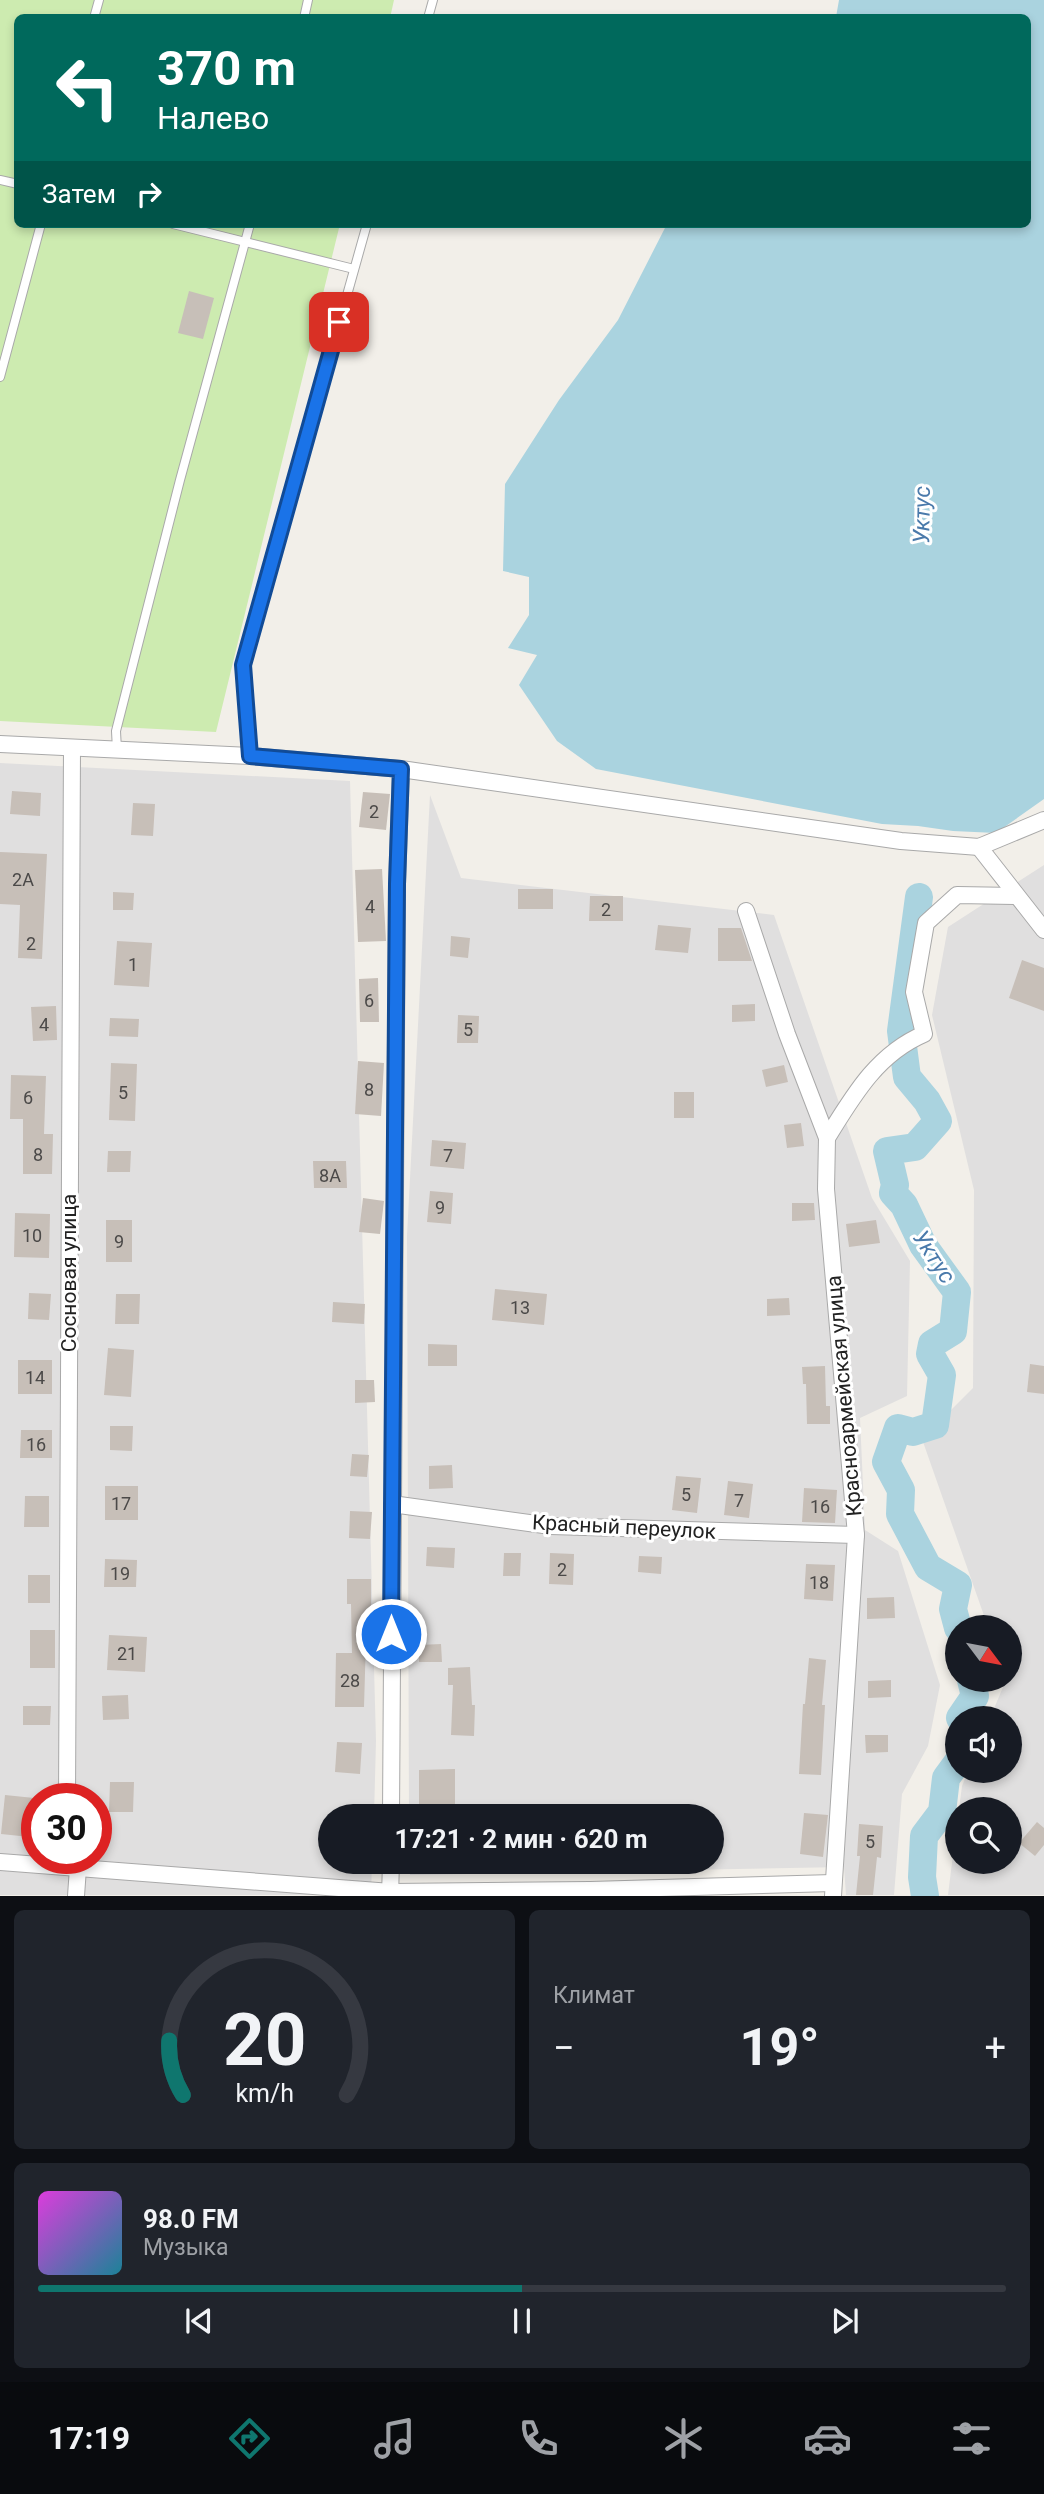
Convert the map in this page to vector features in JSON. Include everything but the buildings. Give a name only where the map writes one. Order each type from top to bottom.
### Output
[{"type":"street","points":[[0,744],[250,756],[401,769],[901,841],[979,847],[1044,820]]},
{"type":"street","name":"Сосновая улица","points":[[67,1783],[72,748]]},
{"type":"street","points":[[391,1804],[397,884],[401,769]]},
{"type":"street","points":[[979,847],[1044,930]]},
{"type":"street","points":[[827,1138],[861,1082],[905,1042],[924,1034],[914,992],[926,923],[957,895],[1015,896]]},
{"type":"street","name":"Красноармейская улица","points":[[746,911],[787,1034],[827,1138],[826,1189],[856,1535],[833,1889]]},
{"type":"street","name":"Красный переулок","points":[[392,1504],[551,1526],[856,1535]]},
{"type":"street","points":[[0,1862],[21,1862]]},
{"type":"street","points":[[112,1867],[391,1894],[833,1889]]},
{"type":"street","points":[[76,1874],[76,1895]]},
{"type":"street","points":[[391,1874],[391,1894]]},
{"type":"lane","points":[[0,377],[40,228]]},
{"type":"lane","points":[[188,228],[354,269]]},
{"type":"lane","points":[[117,750],[116,731],[180,480],[249,228]]},
{"type":"lane","points":[[250,756],[243,665],[366,228]]},
{"type":"shaded area","points":[[0,763],[350,781],[376,1741],[374,1804],[318,1804],[318,1874],[372,1874],[371,1895],[0,1895]]},
{"type":"shaded area","points":[[430,795],[461,878],[774,915],[872,1198],[910,1261],[907,1396],[860,1418],[865,1530],[898,1551],[940,1685],[928,1746],[902,1794],[894,1895],[846,1895],[844,1867],[724,1869],[724,1804],[409,1804],[407,1236]]},
{"type":"shaded area","points":[[1044,865],[1044,1895],[948,1895],[951,1874],[1022,1874],[1022,1797],[961,1797],[963,1783],[1022,1783],[1022,1706],[995,1706],[1001,1692],[1022,1692],[1022,1615],[984,1615],[922,1439],[973,1388],[974,1190],[932,1015],[948,927]]},
{"type":"green space","points":[[0,0],[394,0],[391,14],[14,14],[14,228],[339,228],[216,732],[0,721]]},
{"type":"water","points":[[839,0],[1044,0],[1044,799],[996,833],[882,824],[596,769],[557,741],[519,685],[537,655],[508,648],[529,615],[529,577],[503,571],[505,484],[559,400],[618,320],[665,228],[1031,228],[1031,14],[837,14]]},
{"type":"waterway","name":"Уктус","points":[[919,897],[901,1031],[907,1077],[927,1101],[938,1121],[915,1147],[887,1151],[895,1185],[893,1193],[904,1205],[923,1245],[957,1292],[953,1331],[932,1344],[930,1354],[942,1375],[935,1425],[913,1432],[898,1428],[886,1462],[901,1490],[900,1514],[928,1567],[958,1585],[953,1609],[955,1615]]},
{"type":"waterway","name":"Уктус","points":[[968,1706],[975,1696],[974,1692]]},
{"type":"waterway","name":"Уктус","points":[[925,1896],[922,1877],[924,1836],[942,1812],[945,1783]]},
{"type":"route","points":[[339,322],[243,665],[250,756],[401,769],[397,884],[391,1634]]}]
